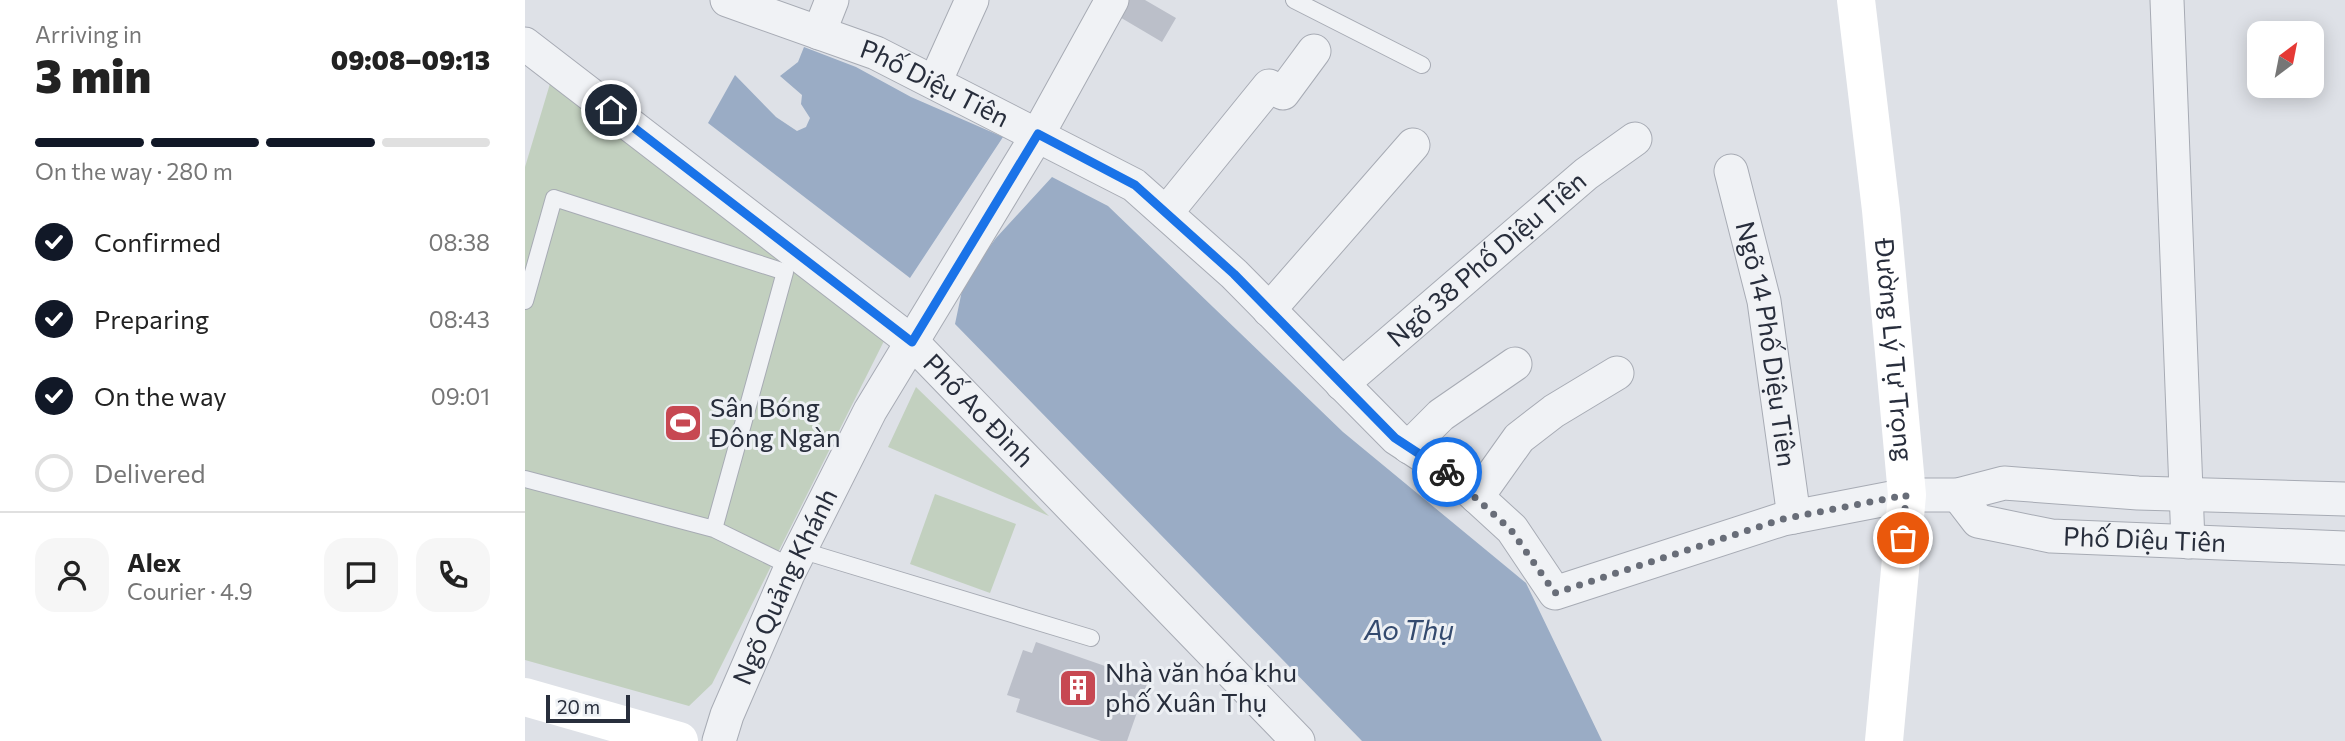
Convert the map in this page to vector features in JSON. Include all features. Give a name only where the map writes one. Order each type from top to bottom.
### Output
[{"type":"main road","name":"Đường Lý Tự Trọng","points":[[1856,0],[1881,210],[1906,495],[1884,741]]},
{"type":"main road","points":[[525,697],[679,741]]},
{"type":"street","name":"Phố Diệu Tiên","points":[[727,0],[876,53],[1135,185],[1269,310],[1395,438],[1454,476],[1511,530],[1555,593],[1794,517],[1906,495],[1958,495],[2004,483],[2189,495],[2345,499]]},
{"type":"street","points":[[819,33],[832,0]]},
{"type":"street","points":[[935,82],[972,0]]},
{"type":"street","name":"Ngõ Quảng Khánh","points":[[719,741],[727,715],[796,559],[870,411],[1038,134],[1112,0]]},
{"type":"street","points":[[2167,0],[2189,495],[2188,542]]},
{"type":"street","name":"Phố Ao Đình","points":[[525,44],[912,342],[1298,741]]},
{"type":"street","points":[[1165,213],[1269,86],[1283,93],[1314,51]]},
{"type":"street","name":"Ngõ 38 Phố Diệu Tiên","points":[[1342,384],[1586,174],[1635,139]]},
{"type":"street","points":[[1269,310],[1413,145]]},
{"type":"street","name":"Ngõ 14 Phố Diệu Tiên","points":[[1731,172],[1764,301],[1794,517]]},
{"type":"street","points":[[1409,447],[1441,415],[1515,364]]},
{"type":"street","points":[[1477,497],[1519,438],[1554,411],[1617,373]]},
{"type":"street","name":"Phố Diệu Tiên","points":[[1958,495],[1978,521],[2050,536],[2345,548]]},
{"type":"lane","points":[[1294,0],[1422,65]]},
{"type":"lane","points":[[525,302],[554,198],[785,272],[714,529]]},
{"type":"lane","points":[[525,479],[714,529],[796,559],[1091,638]]},
{"type":"green space","name":"Sân Bóng Đông Ngàn","points":[[552,77],[884,341],[712,684],[689,706],[525,660],[525,167]]},
{"type":"green space","points":[[916,387],[1049,516],[888,447]]},
{"type":"green space","points":[[935,494],[1016,524],[990,593],[910,564]]},
{"type":"water","points":[[804,47],[856,67],[911,97],[1003,137],[910,278],[708,123],[735,75],[776,117],[797,131],[806,127],[810,118],[801,104],[802,95],[780,76],[798,62]]},
{"type":"water","name":"Ao Thụ","points":[[1052,177],[1108,206],[1343,432],[1526,583],[1602,741],[1362,741],[955,324],[964,281],[996,238]]},
{"type":"building","points":[[1128,0],[1145,0],[1176,18],[1162,42],[1118,16]]},
{"type":"building","name":"Nhà văn hóa khu phố Xuân Thụ","points":[[1036,642],[1148,681],[1127,741],[1101,741],[1016,712],[1020,699],[1007,695],[1023,650],[1032,653]]},
{"type":"way so far","points":[[1447,472],[1511,530],[1555,593],[1783,519],[1906,495],[1903,538]]},
{"type":"place","name":"Sân Bóng Đông Ngàn","points":[[683,423]]},
{"type":"place","name":"Nhà văn hóa khu phố Xuân Thụ","points":[[1078,688]]},
{"type":"route","points":[[611,110],[912,342],[1038,134],[1135,185],[1234,274],[1395,438],[1447,472]]}]
